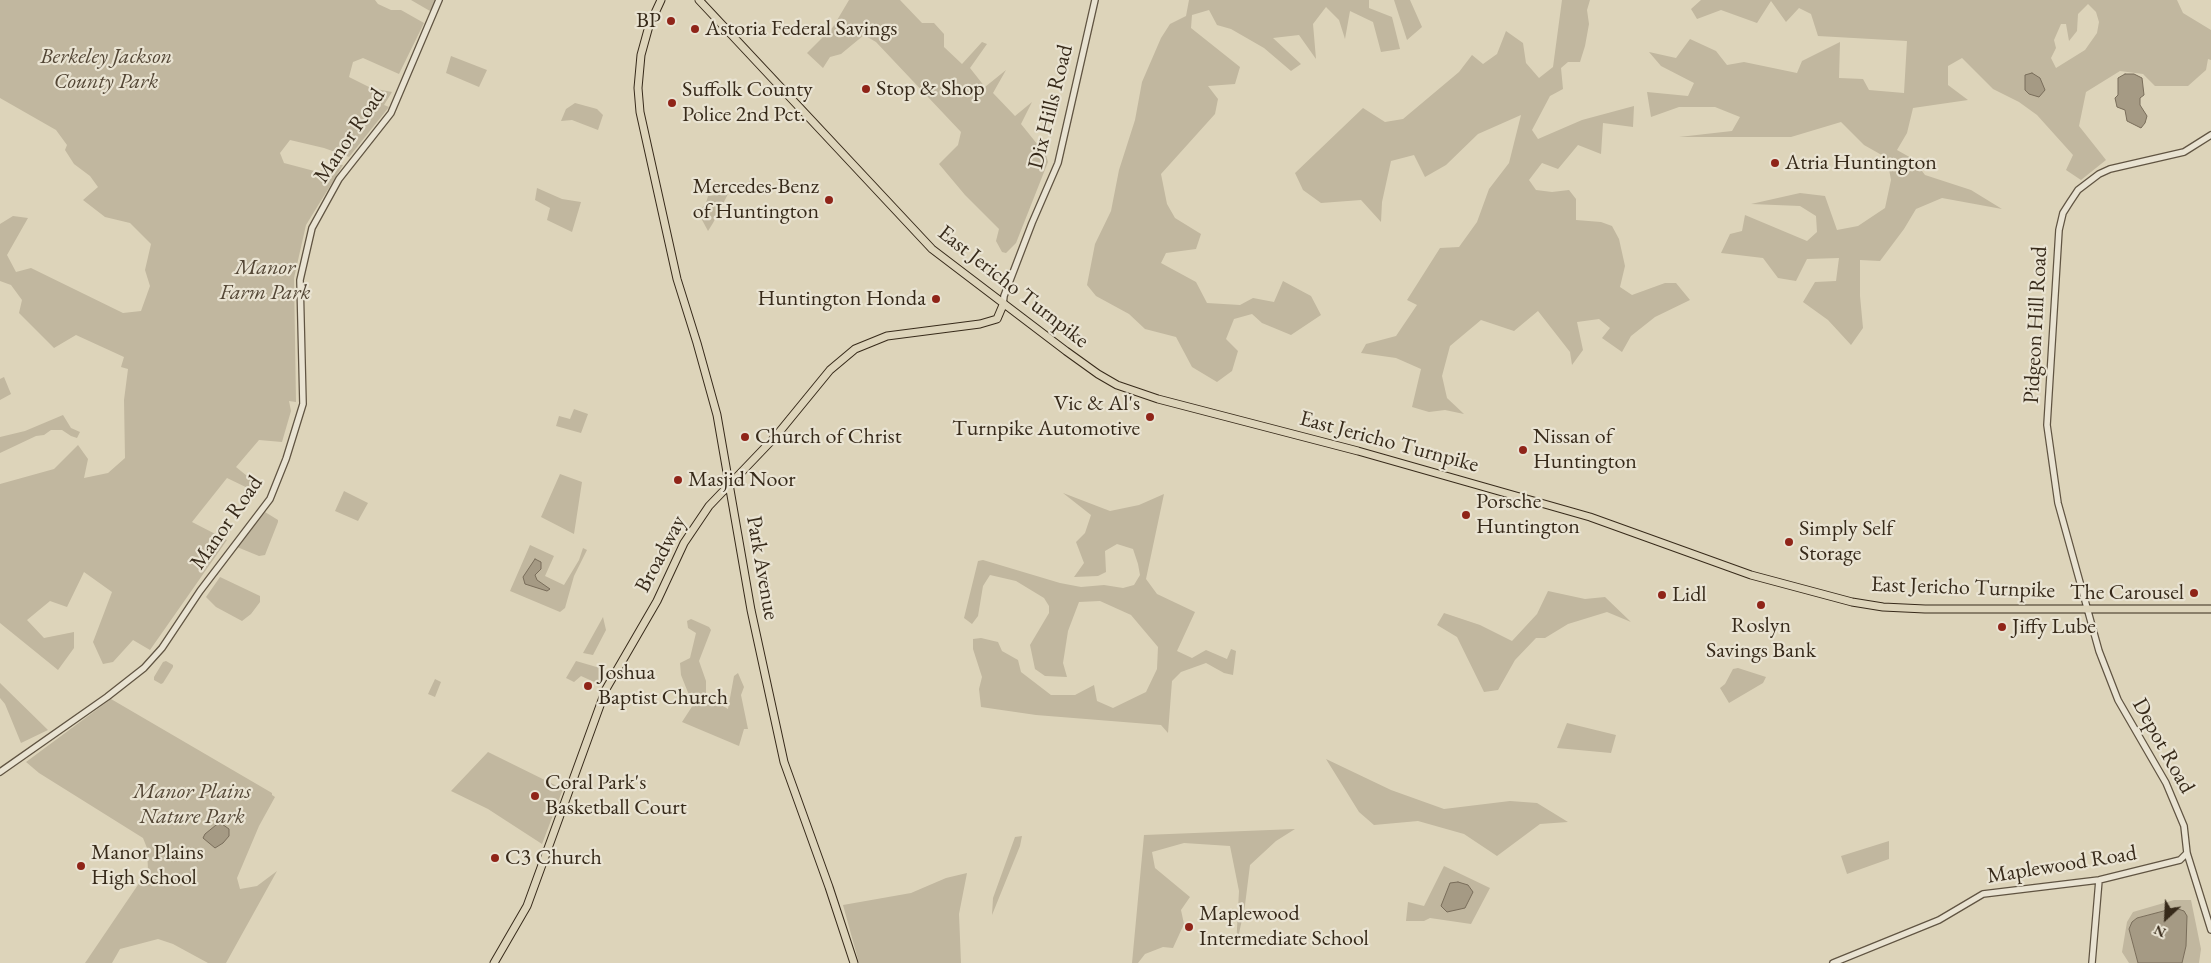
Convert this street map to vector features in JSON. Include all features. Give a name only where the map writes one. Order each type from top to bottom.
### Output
[{"type":"main road","name":"East Jericho Turnpike","points":[[699,0],[932,249],[1003,305],[1098,374],[1135,392],[1358,451],[1582,515],[1782,584],[1840,599],[1883,607],[1926,609],[2211,609]]},
{"type":"main road","name":"Park Avenue","points":[[660,1],[649,26],[641,55],[638,88],[640,112],[677,279],[702,358],[717,415],[750,603],[784,762],[854,963]]},
{"type":"main road","name":"Broadway","points":[[494,963],[527,906],[606,689],[657,601],[688,536],[709,506],[776,436],[830,370],[855,349],[887,336],[980,324],[997,320],[1003,305]]},
{"type":"street","name":"Manor Road","points":[[0,772],[107,697],[149,663],[172,634],[200,591],[270,499],[286,459],[303,404],[300,280],[312,228],[339,179],[391,113],[439,0]]},
{"type":"street","name":"Dix Hills Road","points":[[1003,305],[1004,296],[1032,223],[1058,163],[1095,0]]},
{"type":"street","name":"Pidgeon Hill Road","points":[[2086,608],[2058,504],[2047,425],[2049,375],[2058,273],[2059,230],[2064,213],[2070,202],[2082,187],[2099,174],[2110,169],[2184,152],[2211,135]]},
{"type":"street","name":"Depot Road","points":[[2086,608],[2099,651],[2118,700],[2166,783],[2184,826],[2188,853],[2211,930]]},
{"type":"street","name":"Maplewood Road","points":[[1833,963],[1939,920],[1983,894],[2099,880],[2180,860],[2188,853]]},
{"type":"street","points":[[2092,963],[2099,880]]},
{"type":"green space","points":[[0,0],[375,0],[378,4],[391,10],[401,10],[424,23],[399,74],[363,58],[353,62],[349,77],[371,88],[392,92],[384,105],[389,107],[349,157],[324,148],[290,140],[280,153],[284,163],[318,172],[334,164],[343,165],[306,225],[294,278],[296,402],[289,401],[291,411],[282,442],[259,440],[236,467],[252,480],[258,493],[227,478],[192,522],[227,540],[150,650],[133,640],[113,662],[103,664],[93,642],[112,592],[84,572],[67,607],[50,601],[27,620],[44,638],[74,632],[74,648],[58,670],[0,623],[0,484],[54,469],[78,445],[88,459],[84,478],[108,473],[125,458],[124,400],[128,369],[121,367],[124,357],[76,335],[54,348],[19,313],[22,300],[11,285],[0,281],[0,224],[13,216],[28,218],[7,255],[16,272],[31,268],[123,313],[141,311],[150,286],[145,270],[151,244],[130,223],[105,217],[83,200],[98,187],[90,176],[74,164],[65,150],[67,145],[56,130],[0,98]]},
{"type":"green space","points":[[411,0],[436,0],[430,11]]},
{"type":"green space","points":[[849,0],[900,0],[922,23],[934,23],[944,34],[944,47],[962,64],[982,42],[987,44],[970,68],[985,87],[1006,70],[993,93],[1015,116],[1032,102],[1021,124],[1046,155],[1048,162],[1016,243],[1006,253],[1002,252],[996,241],[999,229],[965,195],[939,164],[958,145],[961,132],[876,42],[864,35],[841,54],[830,57],[823,68],[807,53],[833,27]]},
{"type":"green space","points":[[1189,0],[1369,0],[1369,8],[1392,17],[1400,49],[1381,52],[1373,22],[1350,11],[1345,39],[1339,20],[1326,7],[1313,24],[1316,59],[1299,35],[1273,38],[1301,64],[1291,71],[1264,48],[1231,29],[1217,25],[1209,10],[1192,15],[1191,28],[1240,67],[1235,84],[1208,86],[1218,99],[1215,114],[1161,174],[1167,204],[1175,218],[1201,234],[1196,249],[1166,253],[1161,263],[1196,282],[1207,303],[1240,305],[1253,298],[1274,302],[1283,281],[1311,296],[1321,315],[1291,335],[1262,323],[1252,314],[1234,319],[1226,339],[1238,351],[1232,371],[1217,382],[1192,367],[1176,337],[1145,329],[1129,314],[1096,296],[1087,285],[1095,244],[1111,211],[1119,170],[1135,120],[1142,82],[1161,38],[1170,24],[1186,16]]},
{"type":"green space","points":[[1394,0],[1410,0],[1422,27],[1407,40]]},
{"type":"green space","points":[[1562,0],[1590,0],[1587,10],[1589,24],[1585,46],[1580,62],[1568,62],[1561,68],[1563,89],[1550,96],[1532,130],[1538,139],[1582,120],[1634,106],[1633,127],[1603,123],[1601,154],[1578,145],[1558,169],[1542,163],[1529,180],[1536,190],[1552,192],[1569,190],[1576,199],[1576,220],[1601,222],[1612,226],[1619,239],[1625,266],[1620,287],[1632,295],[1665,283],[1676,283],[1690,300],[1655,317],[1631,336],[1622,352],[1602,338],[1610,328],[1599,319],[1577,322],[1583,350],[1572,365],[1570,352],[1538,311],[1514,331],[1481,320],[1450,346],[1442,376],[1447,398],[1464,414],[1445,410],[1429,412],[1412,407],[1421,369],[1396,358],[1361,353],[1366,344],[1396,336],[1417,305],[1407,300],[1440,248],[1459,247],[1477,222],[1489,189],[1509,163],[1521,115],[1478,134],[1446,165],[1425,177],[1414,155],[1391,161],[1382,202],[1381,222],[1361,200],[1321,203],[1303,190],[1295,173],[1363,108],[1385,122],[1403,119],[1459,72],[1472,55],[1483,64],[1497,54],[1506,31],[1523,43],[1526,63],[1539,78],[1553,67]]},
{"type":"green space","points":[[1701,0],[2177,0],[2183,13],[2211,30],[2211,60],[2208,59],[2206,70],[2188,86],[2155,86],[2143,74],[2120,71],[2086,92],[2079,126],[2106,160],[2081,180],[2066,170],[2073,155],[2037,115],[2019,102],[1993,89],[1962,58],[1948,66],[1948,85],[1968,100],[1913,108],[1907,133],[1897,150],[1913,159],[1925,175],[1971,190],[2002,209],[1942,198],[1916,209],[1904,229],[1880,261],[1860,260],[1860,296],[1863,328],[1851,345],[1828,320],[1803,302],[1815,282],[1836,281],[1839,258],[1807,259],[1796,281],[1778,278],[1763,258],[1721,253],[1730,234],[1742,231],[1745,215],[1807,241],[1817,232],[1816,216],[1800,206],[1751,204],[1800,193],[1825,196],[1837,230],[1858,226],[1885,208],[1891,180],[1887,158],[1864,145],[1841,122],[1791,137],[1679,137],[1732,131],[1740,117],[1715,107],[1679,107],[1651,117],[1647,92],[1688,96],[1694,83],[1661,66],[1649,52],[1676,58],[1690,39],[1716,51],[1727,65],[1744,62],[1797,73],[1802,61],[1840,42],[1839,78],[1863,79],[1869,90],[1904,93],[1907,41],[1818,36],[1811,14],[1799,8],[1786,22],[1771,1],[1757,23],[1721,10],[1697,19],[1691,9]],"holes":[[[2088,4],[2096,12],[2099,22],[2097,33],[2085,50],[2056,68],[2051,58],[2056,48],[2054,40],[2061,24],[2066,24],[2069,41],[2077,31],[2078,14]]]},
{"type":"green space","points":[[451,56],[487,70],[479,87],[446,73]]},
{"type":"green space","points":[[575,103],[597,109],[603,115],[598,130],[572,120],[561,121],[566,109]]},
{"type":"green space","points":[[537,188],[562,199],[581,202],[572,232],[547,220],[550,208],[535,200]]},
{"type":"green space","points":[[728,194],[708,231],[701,218],[700,211],[706,203],[708,196]]},
{"type":"green space","points":[[4,377],[11,394],[0,400],[0,379]]},
{"type":"green space","points":[[574,409],[588,414],[581,433],[556,426],[559,416],[570,419]]},
{"type":"green space","points":[[63,415],[71,428],[80,432],[77,438],[62,430],[51,430],[44,435],[36,436],[0,453],[0,437],[25,431]]},
{"type":"green space","points":[[560,474],[582,482],[574,534],[541,517]]},
{"type":"green space","points":[[344,491],[368,503],[358,521],[335,511]]},
{"type":"green space","points":[[1063,493],[1110,511],[1139,505],[1164,494],[1146,579],[1157,594],[1195,612],[1177,651],[1192,658],[1206,650],[1227,659],[1231,649],[1236,651],[1233,675],[1224,673],[1206,663],[1181,672],[1172,681],[1168,733],[1161,725],[1036,715],[981,707],[979,689],[982,677],[973,649],[973,639],[981,638],[998,642],[1002,651],[1018,660],[1021,672],[1051,695],[1075,695],[1094,685],[1097,701],[1113,708],[1146,692],[1157,669],[1158,647],[1131,615],[1100,601],[1079,602],[1068,631],[1063,663],[1067,677],[1045,676],[1035,669],[1030,645],[1049,613],[1049,606],[1044,598],[1016,581],[990,575],[983,586],[978,616],[972,624],[964,618],[978,561],[983,560],[1060,583],[1081,587],[1104,585],[1123,588],[1134,585],[1140,575],[1133,549],[1117,544],[1105,551],[1106,572],[1098,576],[1074,577],[1084,563],[1076,542],[1085,533],[1091,515]]},
{"type":"green space","points":[[265,512],[278,520],[278,522],[265,555],[259,556],[237,547]]},
{"type":"green space","points":[[530,545],[554,556],[545,576],[564,585],[579,560],[583,548],[587,550],[574,576],[565,608],[560,612],[510,591]]},
{"type":"green space","points":[[220,577],[260,596],[260,602],[251,614],[242,621],[216,607],[206,597]]},
{"type":"green space","points":[[1548,591],[1585,599],[1605,597],[1631,622],[1607,612],[1568,624],[1545,638],[1536,638],[1515,660],[1498,690],[1484,692],[1457,637],[1437,625],[1444,613],[1480,625],[1512,641],[1537,614]]},
{"type":"green space","points":[[603,617],[606,630],[593,655],[583,653]]},
{"type":"green space","points":[[691,619],[709,627],[711,630],[699,661],[706,681],[706,696],[728,709],[734,676],[738,673],[744,687],[741,695],[748,729],[744,729],[739,746],[682,722],[693,705],[681,675],[680,663],[690,658],[696,633],[688,628],[687,621]]},
{"type":"green space","points":[[166,661],[173,665],[173,667],[161,684],[154,680],[154,677],[163,662]]},
{"type":"green space","points":[[576,661],[600,668],[604,683],[601,685],[581,676],[574,682],[566,678]]},
{"type":"green space","points":[[1738,668],[1766,677],[1763,683],[1729,703],[1720,688],[1725,684],[1733,669]]},
{"type":"green space","points":[[435,679],[441,682],[435,697],[428,694]]},
{"type":"green space","points":[[0,683],[48,730],[21,743],[5,704],[0,698]]},
{"type":"green space","name":"Manor Plains Nature Park","points":[[111,699],[272,793],[275,797],[259,826],[237,878],[240,889],[257,886],[277,871],[226,963],[208,963],[173,944],[158,939],[120,949],[112,963],[85,963],[148,870],[147,848],[143,838],[39,773],[26,762]]},
{"type":"green space","points":[[1567,723],[1616,735],[1611,753],[1557,748]]},
{"type":"green space","points":[[488,752],[563,789],[542,844],[488,809],[451,791]]},
{"type":"green space","points":[[1326,759],[1391,790],[1444,809],[1510,801],[1537,803],[1568,822],[1540,824],[1497,856],[1464,834],[1418,821],[1374,825],[1359,812]]},
{"type":"green space","points":[[1295,829],[1276,841],[1250,865],[1245,905],[1236,948],[1239,891],[1230,846],[1184,843],[1152,852],[1155,868],[1190,897],[1181,910],[1184,924],[1173,948],[1163,947],[1145,954],[1138,963],[1132,963],[1144,835]]},
{"type":"green space","points":[[1022,836],[1020,846],[992,915],[993,898],[1015,837]]},
{"type":"green space","points":[[1889,841],[1889,859],[1847,874],[1841,856]]},
{"type":"green space","points":[[1444,866],[1490,888],[1471,924],[1430,918],[1424,921],[1406,921],[1408,902],[1424,906]]},
{"type":"green space","points":[[967,873],[959,914],[961,963],[859,963],[843,905],[911,893],[946,878]]},
{"type":"green space","points":[[2174,900],[2191,900],[2201,949],[2199,963],[2182,963],[2186,946],[2175,908],[2137,918],[2129,929],[2138,963],[2129,963],[2122,952],[2127,922],[2133,912]]},
{"type":"shaded area","points":[[2032,73],[2040,78],[2045,90],[2039,97],[2029,94],[2025,90],[2025,75]]},
{"type":"shaded area","points":[[2125,74],[2134,74],[2142,78],[2144,95],[2140,98],[2140,105],[2147,116],[2141,128],[2127,121],[2125,110],[2117,107],[2115,98],[2118,95],[2118,78]]},
{"type":"shaded area","points":[[535,559],[541,562],[541,569],[535,575],[537,580],[550,589],[547,591],[525,584],[523,577]]},
{"type":"shaded area","points":[[222,824],[229,829],[229,836],[215,848],[203,838],[216,825]]},
{"type":"shaded area","points":[[1458,882],[1468,885],[1473,892],[1465,908],[1447,912],[1441,906],[1450,883]]},
{"type":"shaded area","points":[[2175,908],[2184,911],[2187,916],[2186,946],[2182,963],[2138,963],[2129,929],[2132,922],[2137,918]]},
{"type":"place","name":"BP","points":[[671,21]]},
{"type":"place","name":"Astoria Federal Savings","points":[[695,29]]},
{"type":"place","name":"Stop & Shop","points":[[866,89]]},
{"type":"place","name":"Suffolk County Police 2nd Pct.","points":[[672,103]]},
{"type":"place","name":"Atria Huntington","points":[[1775,163]]},
{"type":"place","name":"Mercedes-Benz of Huntington","points":[[829,200]]},
{"type":"place","name":"Huntington Honda","points":[[936,299]]},
{"type":"place","name":"Vic & Al's Turnpike Automotive","points":[[1150,417]]},
{"type":"place","name":"Church of Christ","points":[[745,437]]},
{"type":"place","name":"Nissan of Huntington","points":[[1523,450]]},
{"type":"place","name":"Masjid Noor","points":[[678,480]]},
{"type":"place","name":"Porsche Huntington","points":[[1466,515]]},
{"type":"place","name":"Simply Self Storage","points":[[1789,542]]},
{"type":"place","name":"The Carousel","points":[[2194,593]]},
{"type":"place","name":"Lidl","points":[[1662,595]]},
{"type":"place","name":"Roslyn Savings Bank","points":[[1761,605]]},
{"type":"place","name":"Jiffy Lube","points":[[2002,627]]},
{"type":"place","name":"Joshua Baptist Church","points":[[588,686]]},
{"type":"place","name":"Coral Park's Basketball Court","points":[[535,796]]},
{"type":"place","name":"C3 Church","points":[[495,858]]},
{"type":"place","name":"Manor Plains High School","points":[[81,866]]},
{"type":"place","name":"Maplewood Intermediate School","points":[[1189,927]]},
{"type":"park label","name":"Berkeley Jackson County Park","points":[[106,70]]},
{"type":"park label","name":"Manor Farm Park","points":[[265,280]]}]
